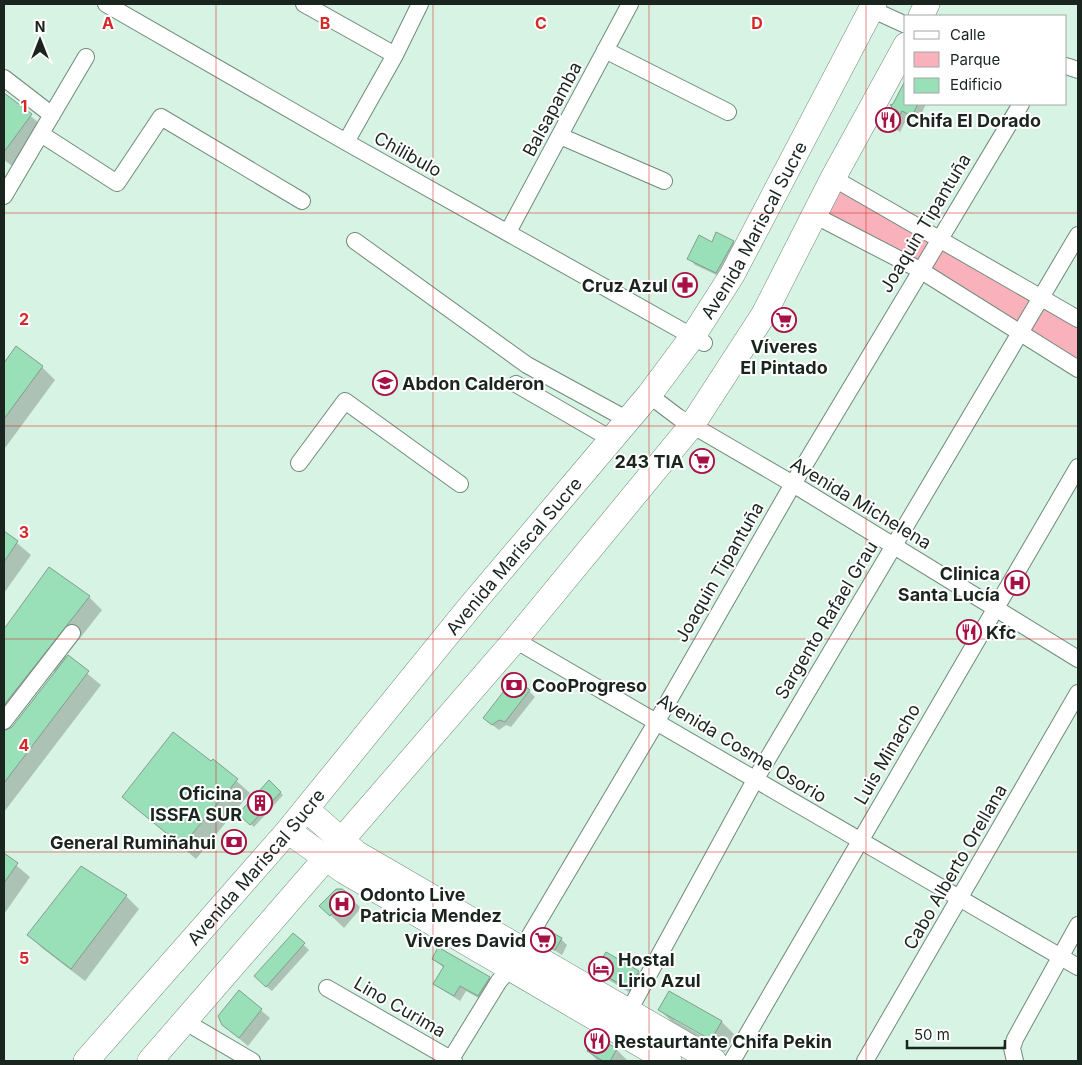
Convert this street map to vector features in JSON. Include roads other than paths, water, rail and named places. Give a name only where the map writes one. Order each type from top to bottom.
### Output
[{"type":"main road","name":"Avenida Mariscal Sucre","points":[[86,1061],[306,810],[476,600],[611,439],[699,339],[873,6]]},
{"type":"main road","points":[[150,1061],[515,640],[692,425],[764,314],[833,178],[904,49]]},
{"type":"main road","points":[[306,810],[335,849],[344,871],[515,959],[623,1021],[714,1061]]},
{"type":"main road","points":[[288,831],[335,849]]},
{"type":"main road","points":[[623,1021],[669,1061]]},
{"type":"street","points":[[304,4],[395,55]]},
{"type":"street","points":[[346,142],[395,55],[420,4]]},
{"type":"street","name":"Balsapamba","points":[[508,232],[630,4]]},
{"type":"street","name":"Chilibulo","points":[[110,5],[346,142],[699,339]]},
{"type":"street","points":[[873,6],[904,24]]},
{"type":"street","points":[[605,50],[728,112]]},
{"type":"street","points":[[4,196],[86,56]]},
{"type":"street","points":[[4,78],[52,116]]},
{"type":"street","name":"Joaquin Tipantuña","points":[[452,1060],[499,981],[515,959],[657,721],[792,484],[938,238],[1020,105]]},
{"type":"street","points":[[42,134],[116,183],[161,117],[302,201]]},
{"type":"street","points":[[560,136],[664,181]]},
{"type":"street","points":[[833,178],[1078,319]]},
{"type":"street","points":[[814,215],[920,270],[1078,368]]},
{"type":"street","name":"Sargento Rafael Grau","points":[[623,1021],[755,780],[1022,333],[1078,235]]},
{"type":"street","points":[[354,241],[527,365],[628,420]]},
{"type":"street","points":[[516,384],[611,439]]},
{"type":"street","name":"Avenida Michelena","points":[[649,395],[692,425],[1078,659]]},
{"type":"street","points":[[299,463],[345,401],[460,484]]},
{"type":"street","name":"Luis Minacho","points":[[732,1061],[1078,467]]},
{"type":"street","points":[[4,722],[72,633]]},
{"type":"street","name":"Avenida Cosme Osorio","points":[[515,640],[1078,967]]},
{"type":"street","name":"Cabo Alberto Orellana","points":[[865,1061],[1078,693]]},
{"type":"street","points":[[1015,1061],[1012,1048],[1015,1039],[1078,925]]},
{"type":"street","name":"Lino Curima","points":[[327,988],[452,1060]]},
{"type":"street","points":[[184,1021],[252,1061]]},
{"type":"place","name":"Chifa El Dorado","points":[[888,120]]},
{"type":"place","name":"Cruz Azul","points":[[685,285]]},
{"type":"place","name":"Víveres El Pintado","points":[[784,320]]},
{"type":"place","name":"Abdon Calderon","points":[[385,383]]},
{"type":"place","name":"243 TIA","points":[[702,461]]},
{"type":"place","name":"Clinica Santa Lucía","points":[[1017,583]]},
{"type":"place","name":"Kfc","points":[[969,632]]},
{"type":"place","name":"CooProgreso","points":[[514,685]]},
{"type":"place","name":"Oficina ISSFA SUR","points":[[260,803]]},
{"type":"place","name":"General Rumiñahui","points":[[234,842]]},
{"type":"place","name":"Odonto Live Patricia Mendez","points":[[342,904]]},
{"type":"place","name":"Viveres David","points":[[543,940]]},
{"type":"place","name":"Hostal Lirio Azul","points":[[601,969]]},
{"type":"place","name":"Restaurtante Chifa Pekin","points":[[597,1041]]}]
